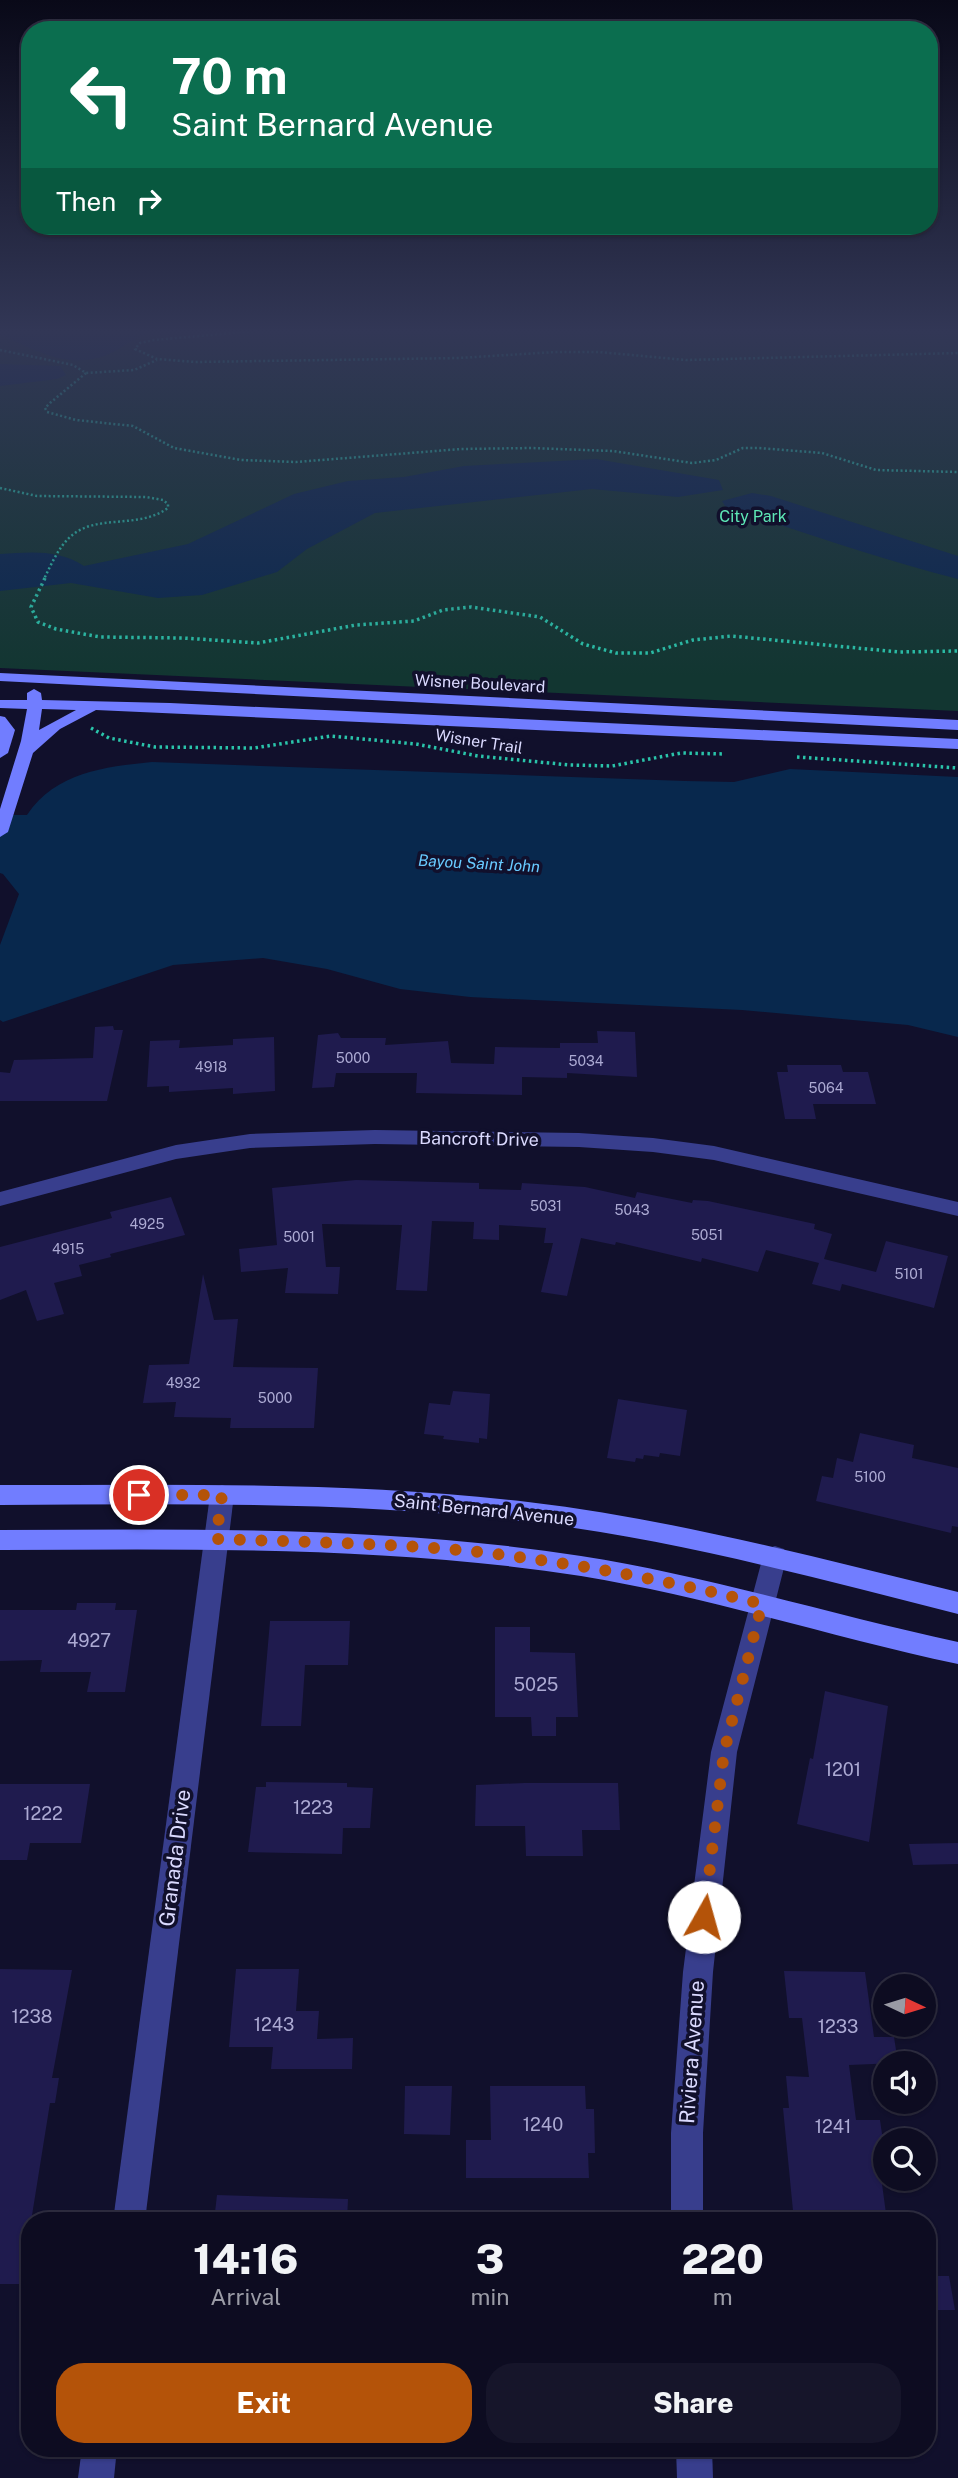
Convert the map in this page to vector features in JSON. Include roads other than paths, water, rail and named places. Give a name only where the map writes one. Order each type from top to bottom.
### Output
[{"type":"street","name":"Wisner Boulevard","points":[[0,677],[958,726]]},
{"type":"street","points":[[0,832],[26,753],[37,705],[33,685],[22,677]]},
{"type":"street","points":[[0,704],[103,706],[958,744]]},
{"type":"street","points":[[26,753],[39,735],[58,722],[103,706]]},
{"type":"street","points":[[0,720],[7,730],[2,747]]},
{"type":"street","name":"Bancroft Drive","points":[[0,1199],[176,1152],[250,1141],[375,1138],[579,1140],[653,1145],[714,1153],[958,1209]]},
{"type":"street","name":"Saint Bernard Avenue","points":[[0,1495],[222,1495],[421,1501],[530,1513],[688,1537],[775,1556],[958,1603]]},
{"type":"street","name":"Granada Drive","points":[[130,2212],[222,1495]]},
{"type":"street","points":[[0,1540],[216,1539],[356,1543],[470,1551],[582,1566],[696,1588],[910,1644],[958,1653]]},
{"type":"street","name":"Riviera Avenue","points":[[687,2212],[687,2133],[698,1972],[724,1752],[775,1556]]},
{"type":"street","points":[[96,2478],[99,2457]]},
{"type":"street","points":[[694,2457],[695,2478]]},
{"type":"water","points":[[596,459],[719,480],[723,490],[678,497],[592,489],[375,513],[307,549],[277,572],[202,595],[158,598],[71,583],[0,591],[0,554],[54,554],[84,566],[188,544],[294,494],[348,481],[404,477],[464,466]]},
{"type":"water","points":[[752,493],[771,496],[958,556],[958,579],[819,538],[725,506],[722,501]]},
{"type":"water","name":"Bayou Saint John","points":[[152,762],[734,782],[790,769],[958,777],[958,1037],[908,1025],[742,1010],[470,997],[400,989],[327,969],[263,958],[173,965],[3,1022],[0,1020],[0,945],[19,894],[0,873],[0,815],[27,815],[52,789],[82,774],[116,766]]},
{"type":"park label","name":"City Park","points":[[753,516]]}]
